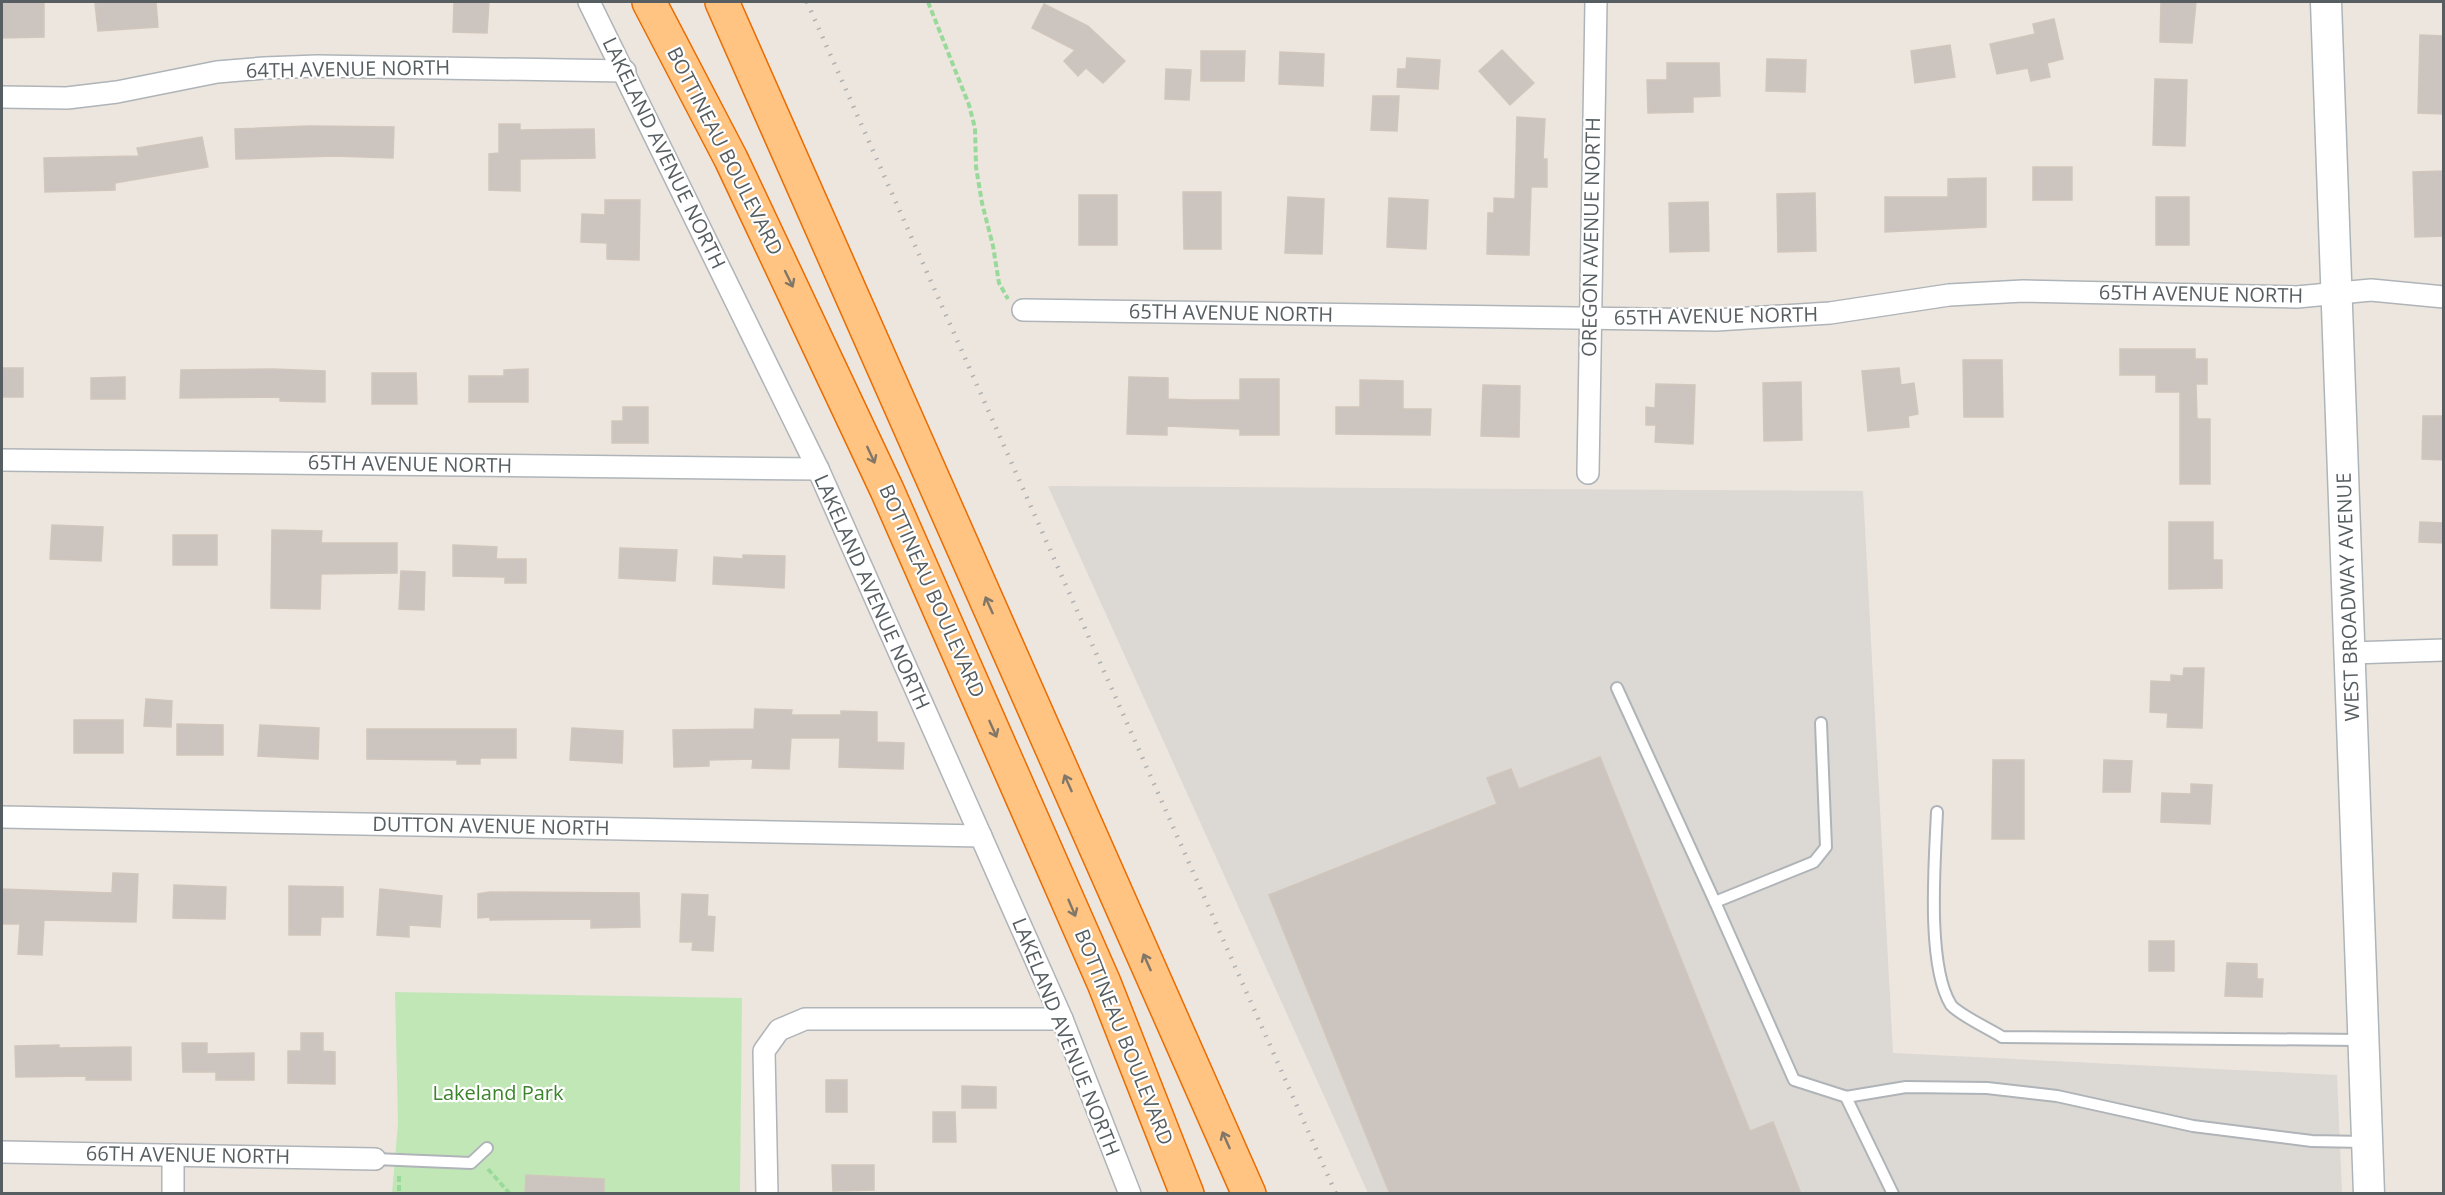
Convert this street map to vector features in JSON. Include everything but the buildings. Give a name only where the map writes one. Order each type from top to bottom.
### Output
[{"type":"highway","name":"BOTTINEAU BOULEVARD","points":[[649,2],[731,159],[887,490],[1099,972],[1187,1194]]},
{"type":"highway","points":[[722,2],[1250,1194]]},
{"type":"street","name":"LAKELAND AVENUE NORTH","points":[[590,2],[818,469],[1062,1019],[1130,1194]]},
{"type":"street","name":"OREGON AVENUE NORTH","points":[[1588,473],[1596,2]]},
{"type":"street","name":"WEST BROADWAY AVENUE","points":[[2326,2],[2369,1194]]},
{"type":"street","name":"64TH AVENUE NORTH","points":[[2,97],[67,98],[117,92],[217,72],[285,67],[625,71]]},
{"type":"street","name":"65TH AVENUE NORTH","points":[[1023,310],[1589,319],[1777,318],[1830,313],[1949,295],[2023,291],[2297,297],[2371,290],[2444,297]]},
{"type":"street","name":"65TH AVENUE NORTH","points":[[2,460],[818,469]]},
{"type":"street","points":[[2351,653],[2444,650]]},
{"type":"street","name":"DUTTON AVENUE NORTH","points":[[2,817],[981,836]]},
{"type":"street","points":[[768,1194],[764,1051],[779,1029],[805,1019],[1062,1019]]},
{"type":"street","name":"66TH AVENUE NORTH","points":[[2,1152],[375,1159]]},
{"type":"street","points":[[173,1155],[173,1194]]},
{"type":"lane","points":[[1617,688],[1794,1080],[1847,1097],[1906,1087],[1987,1088],[2056,1096],[2193,1126],[2312,1141],[2367,1142]]},
{"type":"lane","points":[[1715,902],[1814,862],[1826,847],[1821,723]]},
{"type":"lane","points":[[1937,812],[1934,876],[1936,960],[1952,1006],[2002,1037],[2364,1040]]},
{"type":"lane","points":[[1847,1097],[1893,1194]]},
{"type":"lane","points":[[375,1159],[471,1163],[487,1148]]},
{"type":"path","points":[[928,2],[969,105],[975,128],[976,167],[999,283],[1006,298],[1023,310]]},
{"type":"path","points":[[478,1157],[510,1194]]},
{"type":"shaded area","points":[[1048,486],[1863,491],[1893,1053],[2337,1075],[2342,1193],[1368,1193]]},
{"type":"green space","name":"Lakeland Park","points":[[395,992],[742,998],[740,1193],[392,1194],[398,1123]]},
{"type":"railway","points":[[807,2],[1336,1194]]}]
